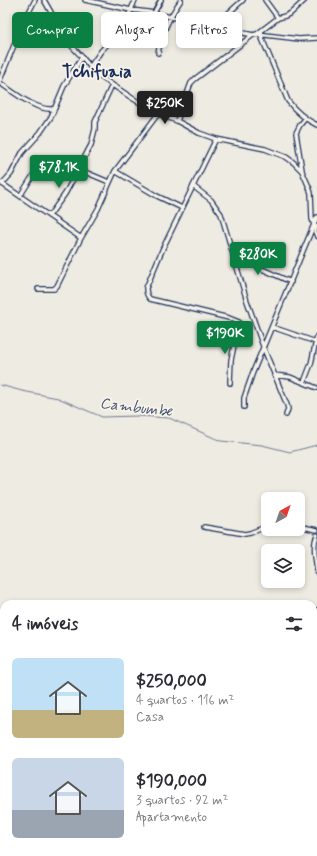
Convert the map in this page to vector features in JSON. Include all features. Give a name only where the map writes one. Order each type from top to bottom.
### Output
[{"type":"street","points":[[35,0],[21,28],[0,81],[22,98],[45,109],[55,108]]},
{"type":"street","points":[[44,0],[61,34],[98,76],[158,114],[216,139],[275,153],[293,162],[302,171]]},
{"type":"street","points":[[86,0],[146,12]]},
{"type":"street","points":[[90,67],[101,51],[118,33],[135,0]]},
{"type":"street","points":[[155,12],[161,0]]},
{"type":"street","points":[[158,53],[160,39],[181,0]]},
{"type":"street","points":[[230,12],[243,0]]},
{"type":"street","points":[[265,0],[278,18]]},
{"type":"street","points":[[177,121],[191,83],[195,79],[257,35],[278,18],[291,13],[305,0]]},
{"type":"street","points":[[168,16],[176,18]]},
{"type":"street","points":[[242,32],[299,39],[317,38]]},
{"type":"street","points":[[257,35],[284,94],[292,107],[305,118],[317,125]]},
{"type":"street","points":[[81,238],[1,183],[11,174],[22,152],[40,133],[51,117],[64,86],[82,57]]},
{"type":"street","points":[[49,216],[64,194],[91,145],[95,122],[112,85]]},
{"type":"street","points":[[38,289],[54,289],[57,286],[81,238],[98,209],[115,171],[158,114]]},
{"type":"street","points":[[305,118],[296,133],[302,171],[311,193],[312,214],[317,236]]},
{"type":"street","points":[[216,139],[163,248],[146,288],[146,292],[150,299],[229,318],[239,322],[231,360],[230,383]]},
{"type":"street","points":[[20,196],[39,166]]},
{"type":"street","points":[[78,169],[109,182]]},
{"type":"street","points":[[115,171],[157,196],[182,208]]},
{"type":"street","points":[[193,186],[215,204],[221,214],[247,300],[264,349],[288,409],[286,415]]},
{"type":"street","points":[[244,407],[244,398],[253,372],[315,226],[317,217]]},
{"type":"street","points":[[232,252],[242,256],[262,269],[290,282]]},
{"type":"street","points":[[272,327],[316,342]]},
{"type":"street","points":[[304,382],[311,364],[317,336]]},
{"type":"street","points":[[274,375],[304,382],[317,388]]},
{"type":"street","points":[[204,527],[245,534],[261,529]]},
{"type":"street","points":[[305,527],[317,530]]},
{"type":"street","points":[[317,535],[314,552],[317,572]]},
{"type":"waterway","name":"Cambumbe","points":[[0,385],[58,398],[102,417],[138,416],[169,418],[221,441],[262,445],[290,452],[317,445]]},
{"type":"district","name":"Tchifuaia","points":[[97,71]]}]
